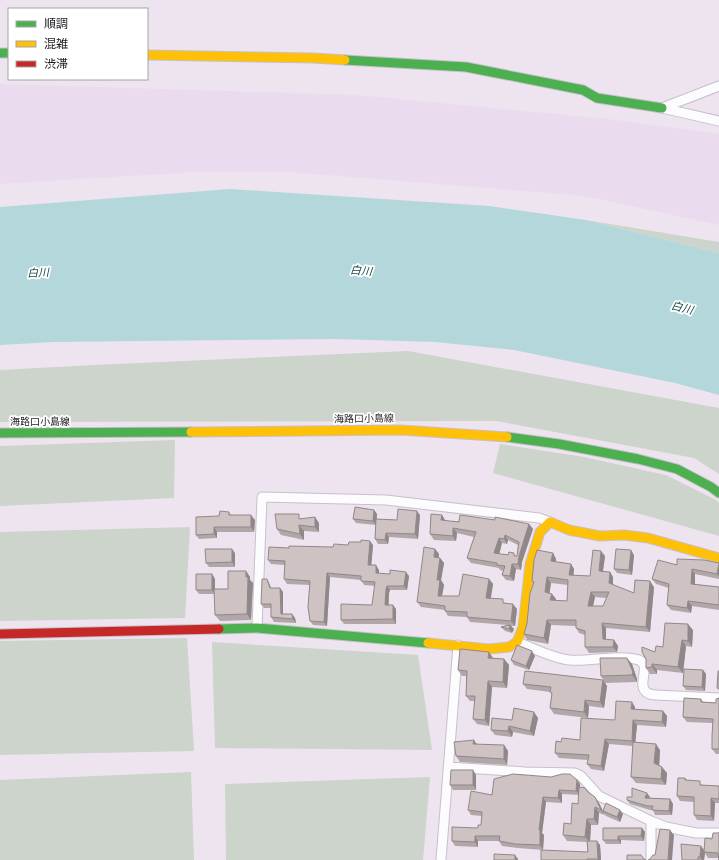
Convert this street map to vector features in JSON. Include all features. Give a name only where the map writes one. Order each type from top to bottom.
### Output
[{"type":"street","points":[[148,55],[313,58],[466,67],[583,90],[597,98],[662,108],[719,121]]},
{"type":"street","points":[[662,108],[719,86]]},
{"type":"street","name":"海路口小島線","points":[[0,433],[401,430],[502,436],[559,444],[638,459],[677,469],[711,487],[719,493]]},
{"type":"street","points":[[257,628],[262,497],[386,500],[540,518],[569,530],[600,536],[624,535],[648,538],[719,558]]},
{"type":"street","points":[[0,634],[257,628],[489,648],[509,647],[517,642],[523,627],[530,564],[540,532],[550,522]]},
{"type":"street","points":[[517,642],[569,660],[623,658],[640,660],[644,666],[643,686],[645,691],[650,694],[656,696],[719,698]]},
{"type":"street","points":[[441,860],[458,645]]},
{"type":"street","points":[[449,767],[525,772],[575,773],[581,776],[599,796],[651,821],[666,827],[696,833],[719,833]]},
{"type":"street","points":[[651,821],[651,860]]},
{"type":"shaded area","points":[[0,84],[357,95],[608,119],[719,134],[719,225],[585,196],[291,172],[194,172],[0,184]]},
{"type":"shaded area","points":[[586,220],[719,242],[719,253]]},
{"type":"shaded area","points":[[408,351],[719,408],[719,474],[694,458],[496,421],[0,422],[0,370]]},
{"type":"shaded area","points":[[175,440],[174,498],[0,506],[0,446]]},
{"type":"shaded area","points":[[500,444],[584,457],[666,475],[716,500],[719,503],[719,536],[493,473]]},
{"type":"shaded area","points":[[190,527],[185,618],[0,621],[0,532]]},
{"type":"shaded area","points":[[187,638],[194,751],[0,755],[0,641]]},
{"type":"shaded area","points":[[212,642],[418,655],[432,750],[215,748]]},
{"type":"shaded area","points":[[191,772],[194,860],[0,860],[0,780]]},
{"type":"shaded area","points":[[430,777],[423,860],[226,860],[225,784]]},
{"type":"water","name":"白川","points":[[230,189],[489,206],[586,220],[719,253],[719,395],[675,383],[514,350],[435,342],[336,339],[54,342],[0,345],[0,207]]},
{"type":"building","points":[[355,507],[374,510],[373,521],[353,519]]},
{"type":"building","points":[[398,509],[417,511],[415,534],[386,533],[385,540],[375,539],[376,519],[397,520]]},
{"type":"building","points":[[220,511],[229,512],[229,515],[251,515],[251,527],[214,527],[214,534],[196,535],[196,517],[219,516]]},
{"type":"building","points":[[275,514],[299,514],[299,519],[315,517],[315,527],[299,525],[300,534],[277,529]]},
{"type":"building","points":[[431,514],[442,515],[441,520],[459,522],[460,515],[495,520],[495,517],[529,524],[518,564],[512,564],[510,576],[502,575],[505,566],[497,565],[497,563],[467,558],[476,532],[453,528],[453,536],[430,534]],"holes":[[[505,535],[519,542],[517,556],[514,556],[514,553],[509,552],[508,555],[494,553],[499,538],[504,539]]]},
{"type":"building","points":[[361,540],[370,541],[368,565],[376,565],[376,573],[390,574],[390,570],[406,572],[404,586],[387,586],[386,589],[385,605],[393,605],[393,619],[341,620],[341,604],[372,605],[375,582],[361,581],[361,576],[327,573],[324,622],[310,621],[308,607],[310,581],[284,579],[285,561],[268,560],[269,547],[333,547],[334,544],[348,545],[349,542],[361,542]]},
{"type":"building","points":[[424,547],[435,549],[434,557],[440,558],[437,580],[440,580],[438,596],[459,596],[463,574],[489,579],[486,598],[503,599],[503,603],[513,604],[511,621],[467,617],[467,612],[445,611],[445,606],[417,602]]},
{"type":"building","points":[[205,549],[232,549],[232,562],[206,563]]},
{"type":"building","points":[[616,549],[631,550],[629,570],[614,569]]},
{"type":"building","points":[[537,550],[553,553],[551,561],[571,564],[569,575],[590,576],[593,550],[601,551],[599,571],[610,572],[609,583],[634,593],[635,580],[650,581],[646,627],[602,623],[603,639],[614,640],[613,647],[585,647],[585,631],[576,628],[576,620],[547,620],[544,638],[524,634],[527,623],[530,593],[534,582],[532,581],[534,560]],"holes":[[[547,577],[568,580],[567,601],[550,600],[552,594],[545,592]],[[591,592],[609,592],[603,606],[588,606]]]},
{"type":"building","points":[[677,559],[704,560],[719,563],[717,574],[692,569],[691,584],[719,587],[719,605],[688,601],[687,608],[667,605],[669,584],[652,579],[658,560],[677,565]]},
{"type":"building","points":[[228,571],[246,571],[246,577],[248,577],[247,614],[215,615],[214,589],[228,589]]},
{"type":"building","points":[[196,574],[212,574],[212,590],[196,590]]},
{"type":"building","points":[[262,579],[267,579],[270,588],[280,588],[281,614],[292,614],[293,619],[271,617],[271,604],[261,604]]},
{"type":"building","points":[[665,623],[688,624],[688,641],[682,640],[678,667],[652,664],[652,667],[646,668],[646,659],[642,652],[642,647],[655,652],[656,646],[663,647]]},
{"type":"building","points":[[510,625],[509,629],[501,627]]},
{"type":"building","points":[[517,645],[532,651],[526,666],[511,660]]},
{"type":"building","points":[[460,649],[489,652],[488,658],[504,659],[503,682],[488,681],[485,720],[473,719],[475,696],[466,696],[467,671],[458,670]]},
{"type":"building","points":[[600,658],[627,658],[633,672],[632,675],[601,676]]},
{"type":"building","points":[[684,669],[703,670],[702,687],[683,686]]},
{"type":"building","points":[[525,671],[603,680],[600,702],[585,700],[584,712],[550,708],[552,693],[550,692],[551,687],[523,684]]},
{"type":"building","points":[[719,671],[719,689],[717,688]]},
{"type":"building","points":[[684,698],[701,699],[701,702],[716,703],[716,699],[719,698],[719,749],[712,749],[713,719],[683,717]]},
{"type":"building","points":[[616,701],[632,702],[631,709],[663,711],[662,722],[633,720],[632,741],[605,739],[601,766],[587,764],[589,755],[555,753],[556,741],[561,742],[562,738],[580,740],[581,718],[615,720]]},
{"type":"building","points":[[514,708],[534,712],[530,731],[509,726],[508,731],[491,730],[492,718],[512,720]]},
{"type":"building","points":[[474,740],[473,744],[504,745],[504,759],[456,756],[454,742]]},
{"type":"building","points":[[633,742],[656,744],[654,763],[662,767],[661,779],[631,777]]},
{"type":"building","points":[[451,770],[473,770],[473,785],[450,785]]},
{"type":"building","points":[[513,774],[551,777],[562,774],[570,774],[577,780],[576,791],[559,790],[558,798],[543,797],[539,830],[540,845],[515,844],[499,841],[500,836],[475,836],[475,842],[452,841],[452,827],[478,828],[478,825],[481,825],[482,812],[468,810],[471,791],[492,795],[494,779]]},
{"type":"building","points":[[678,778],[700,781],[700,785],[719,786],[719,799],[711,798],[711,816],[694,815],[694,797],[677,796]]},
{"type":"building","points":[[579,787],[585,788],[595,797],[601,810],[595,807],[594,819],[587,819],[585,837],[563,835],[564,823],[571,824],[572,803],[578,804]]},
{"type":"building","points":[[632,788],[647,793],[645,798],[670,799],[669,811],[652,810],[653,806],[647,806],[627,800],[627,797],[632,797]]},
{"type":"building","points":[[606,803],[620,810],[617,817],[603,811]]},
{"type":"building","points":[[603,828],[642,828],[641,836],[618,836],[618,840],[603,840]]},
{"type":"building","points":[[660,829],[670,830],[668,860],[648,860],[655,855]]},
{"type":"building","points":[[719,832],[719,860],[718,853],[704,852],[705,838],[712,839],[713,833]]},
{"type":"building","points":[[587,841],[597,841],[598,859],[541,860],[541,850],[588,852]]},
{"type":"building","points":[[681,844],[701,846],[700,857],[698,857],[698,860],[682,860]]},
{"type":"building","points":[[494,854],[515,855],[515,860],[494,860]]},
{"type":"building","points":[[627,855],[641,855],[646,860],[627,860]]},
{"type":"traffic: fast","points":[[0,53],[8,53]]},
{"type":"traffic: fast","points":[[345,60],[466,67],[583,90],[597,98],[662,108]]},
{"type":"traffic: fast","points":[[0,433],[191,432]]},
{"type":"traffic: fast","points":[[507,437],[559,444],[638,459],[677,469],[711,487],[719,493]]},
{"type":"traffic: fast","points":[[219,629],[257,628],[428,643]]},
{"type":"traffic: slow","points":[[148,55],[345,60]]},
{"type":"traffic: slow","points":[[191,432],[401,430],[507,437]]},
{"type":"traffic: slow","points":[[428,643],[489,649],[509,647],[517,642],[523,627],[530,564],[540,532],[550,522],[569,530],[600,536],[624,535],[648,538],[719,558]]},
{"type":"traffic: jam","points":[[0,634],[219,629]]}]
